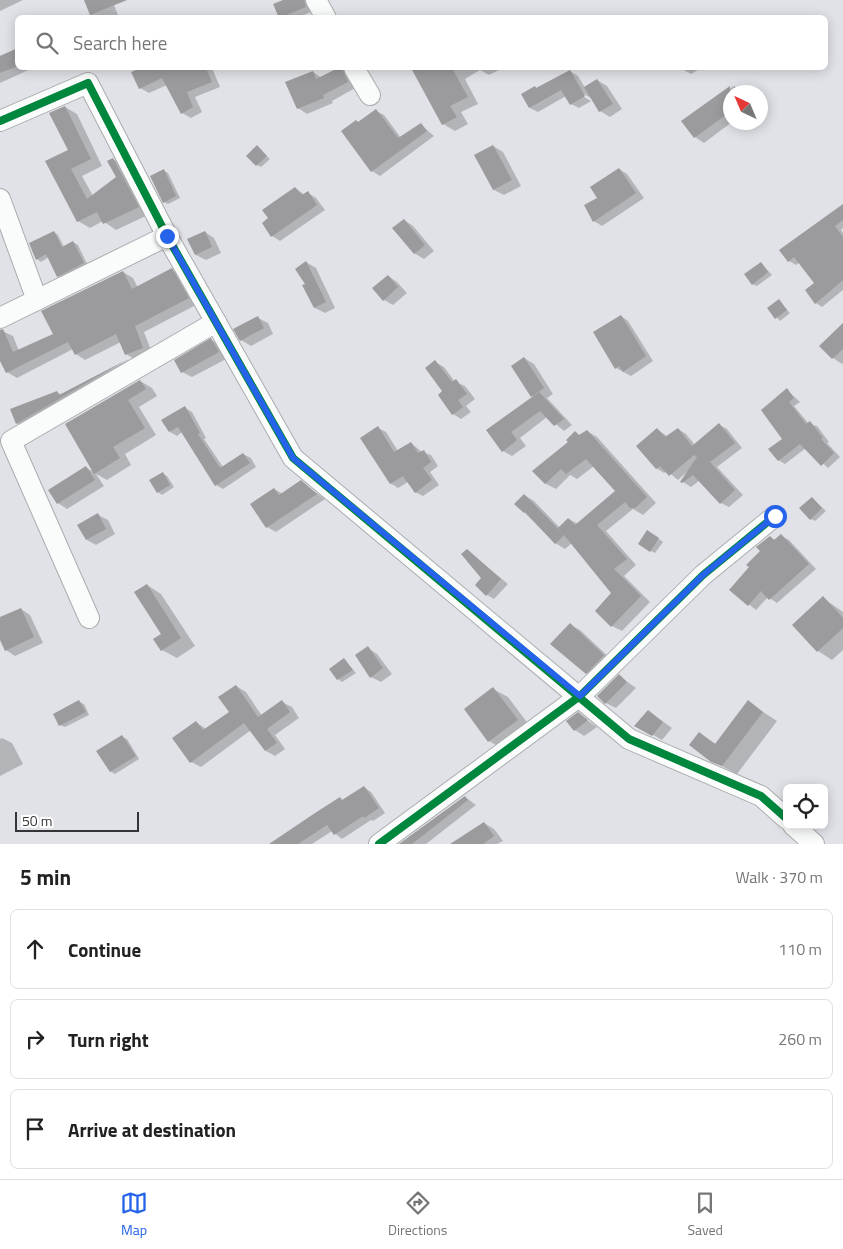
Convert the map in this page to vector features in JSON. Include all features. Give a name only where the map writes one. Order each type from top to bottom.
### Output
[{"type":"street","points":[[316,0],[324,15]]},
{"type":"street","points":[[355,70],[370,95]]},
{"type":"street","points":[[0,121],[88,83],[167,236],[293,458],[580,696],[629,739],[761,796],[783,815]]},
{"type":"street","points":[[0,199],[37,300]]},
{"type":"street","points":[[0,318],[167,236]]},
{"type":"street","points":[[89,618],[11,441],[216,322]]},
{"type":"street","points":[[378,844],[580,696],[703,575],[775,516]]},
{"type":"street","points":[[797,829],[814,844]]},
{"type":"building","points":[[84,0],[127,0],[90,15]]},
{"type":"building","points":[[283,0],[304,0],[306,7],[286,15],[278,15],[273,4]]},
{"type":"building","points":[[15,49],[15,67],[0,73],[0,56]]},
{"type":"building","points":[[136,70],[207,70],[212,82],[187,92],[193,107],[181,114],[162,78],[139,89],[131,72]]},
{"type":"building","points":[[334,70],[343,70],[348,82],[323,95],[324,98],[297,109],[285,82],[313,71],[316,79]]},
{"type":"building","points":[[412,70],[453,70],[468,97],[450,106],[457,117],[442,125]]},
{"type":"building","points":[[570,70],[585,96],[570,105],[561,90],[529,108],[521,94]]},
{"type":"building","points":[[597,79],[613,104],[599,112],[584,87]]},
{"type":"building","points":[[723,91],[723,117],[694,138],[681,121]]},
{"type":"building","points":[[65,106],[91,159],[71,169],[87,199],[116,177],[107,161],[113,158],[139,207],[103,224],[97,212],[77,222],[45,161],[68,150],[49,113]]},
{"type":"building","points":[[376,109],[398,138],[421,123],[427,131],[371,172],[341,131]]},
{"type":"building","points":[[257,145],[267,156],[256,166],[246,156]]},
{"type":"building","points":[[493,145],[512,180],[493,190],[474,155]]},
{"type":"building","points":[[619,168],[636,193],[593,222],[584,205],[597,198],[590,187]]},
{"type":"building","points":[[164,169],[176,196],[163,203],[150,176]]},
{"type":"building","points":[[295,187],[302,195],[308,191],[317,205],[271,237],[262,223],[268,218],[262,210]]},
{"type":"building","points":[[843,204],[843,220],[835,226],[843,237],[843,280],[815,304],[805,290],[814,283],[794,257],[788,262],[779,250]]},
{"type":"building","points":[[404,219],[425,245],[414,254],[392,228]]},
{"type":"building","points":[[54,231],[62,247],[73,241],[84,263],[57,277],[46,254],[36,260],[29,243]]},
{"type":"building","points":[[205,231],[212,247],[195,255],[187,239]]},
{"type":"building","points":[[306,261],[326,302],[314,308],[302,285],[305,284],[295,269]]},
{"type":"building","points":[[761,262],[768,272],[752,285],[744,274]]},
{"type":"building","points":[[172,268],[189,298],[135,326],[143,348],[125,355],[116,334],[75,355],[68,342],[6,373],[0,361],[0,330],[3,329],[13,352],[53,334],[41,311],[123,271],[132,289]]},
{"type":"building","points":[[388,275],[398,287],[383,301],[372,288]]},
{"type":"building","points":[[779,299],[787,310],[775,319],[767,308]]},
{"type":"building","points":[[621,315],[646,356],[623,372],[619,366],[615,369],[593,332]]},
{"type":"building","points":[[258,316],[264,328],[240,341],[233,329]]},
{"type":"building","points":[[843,323],[843,349],[832,359],[819,346]]},
{"type":"building","points":[[211,338],[219,352],[181,373],[174,360]]},
{"type":"building","points":[[524,357],[544,388],[531,397],[511,366]]},
{"type":"building","points":[[128,359],[16,424],[10,409],[57,391],[59,395]]},
{"type":"building","points":[[435,360],[452,382],[456,379],[467,394],[458,400],[463,407],[452,415],[438,395],[442,391],[425,368]]},
{"type":"building","points":[[140,380],[146,389],[128,400],[145,428],[113,447],[120,458],[94,474],[65,424]]},
{"type":"building","points":[[787,388],[794,398],[789,402],[806,424],[810,421],[823,438],[821,439],[834,453],[821,466],[800,444],[778,461],[768,449],[782,439],[761,410]]},
{"type":"building","points":[[539,392],[564,419],[554,426],[540,411],[511,432],[517,440],[502,452],[486,430]]},
{"type":"building","points":[[185,406],[200,433],[198,434],[220,468],[243,453],[250,463],[215,486],[178,427],[169,432],[161,420]]},
{"type":"building","points":[[719,423],[735,443],[710,462],[735,490],[720,504],[693,475],[682,483],[680,482],[697,457],[694,455],[669,476],[660,466],[656,469],[636,446],[657,428],[665,437],[678,428],[692,446]]},
{"type":"building","points":[[378,426],[394,452],[411,442],[418,453],[424,450],[431,462],[423,468],[432,480],[415,493],[403,476],[390,484],[360,438]]},
{"type":"building","points":[[587,430],[647,497],[635,508],[630,508],[625,502],[597,525],[627,559],[614,569],[641,596],[611,627],[595,611],[611,593],[564,535],[555,544],[525,512],[514,504],[524,494],[562,533],[558,528],[568,518],[575,525],[615,491],[586,459],[566,474],[561,469],[545,484],[532,471],[568,442],[566,440],[575,431],[579,435]]},
{"type":"building","points":[[86,466],[95,480],[57,504],[48,490]]},
{"type":"building","points":[[163,472],[170,485],[157,493],[149,480]]},
{"type":"building","points":[[301,480],[317,494],[266,528],[250,504],[274,488],[279,495]]},
{"type":"building","points":[[812,497],[822,508],[810,520],[799,508]]},
{"type":"building","points":[[98,513],[106,529],[86,540],[77,525]]},
{"type":"building","points":[[647,530],[659,538],[650,552],[638,544]]},
{"type":"building","points":[[781,534],[809,564],[769,600],[761,591],[748,606],[729,590],[749,567],[746,565],[760,551],[756,547],[770,536],[774,540]]},
{"type":"building","points":[[467,549],[501,579],[486,596],[475,585],[481,578],[461,554]]},
{"type":"building","points":[[147,584],[181,638],[161,651],[153,639],[161,634],[134,592]]},
{"type":"building","points":[[823,596],[843,618],[843,628],[817,652],[792,625]]},
{"type":"building","points":[[21,608],[34,637],[5,651],[0,640],[0,617]]},
{"type":"building","points":[[570,623],[604,655],[586,674],[550,644]]},
{"type":"building","points":[[368,646],[383,668],[370,678],[355,655]]},
{"type":"building","points":[[344,658],[353,670],[337,680],[329,669]]},
{"type":"building","points":[[619,674],[627,682],[605,704],[597,696]]},
{"type":"building","points":[[236,685],[258,717],[282,700],[290,712],[267,729],[277,743],[265,751],[244,723],[190,763],[172,738],[196,721],[203,730],[229,712],[218,697]]},
{"type":"building","points":[[493,687],[518,720],[488,742],[464,709]]},
{"type":"building","points":[[79,700],[86,712],[59,726],[53,714]]},
{"type":"building","points":[[748,700],[763,712],[722,766],[711,762],[689,745],[699,732],[715,744]]},
{"type":"building","points":[[648,710],[663,722],[652,736],[634,726]]},
{"type":"building","points":[[578,712],[588,720],[574,731],[566,721]]},
{"type":"building","points":[[122,735],[136,756],[110,772],[96,751]]},
{"type":"building","points":[[364,786],[379,808],[364,818],[363,816],[334,835],[327,825],[298,844],[269,844],[340,797],[342,800]]},
{"type":"building","points":[[465,796],[468,800],[412,844],[399,844]]},
{"type":"building","points":[[484,822],[494,836],[483,844],[450,844]]},
{"type":"cycle path","points":[[0,121],[88,83],[167,236],[293,458],[629,739],[761,796],[783,815]]},
{"type":"cycle path","points":[[379,844],[580,696],[703,575],[775,516]]},
{"type":"route","points":[[167,236],[293,458],[580,696],[703,575],[775,516]]}]
